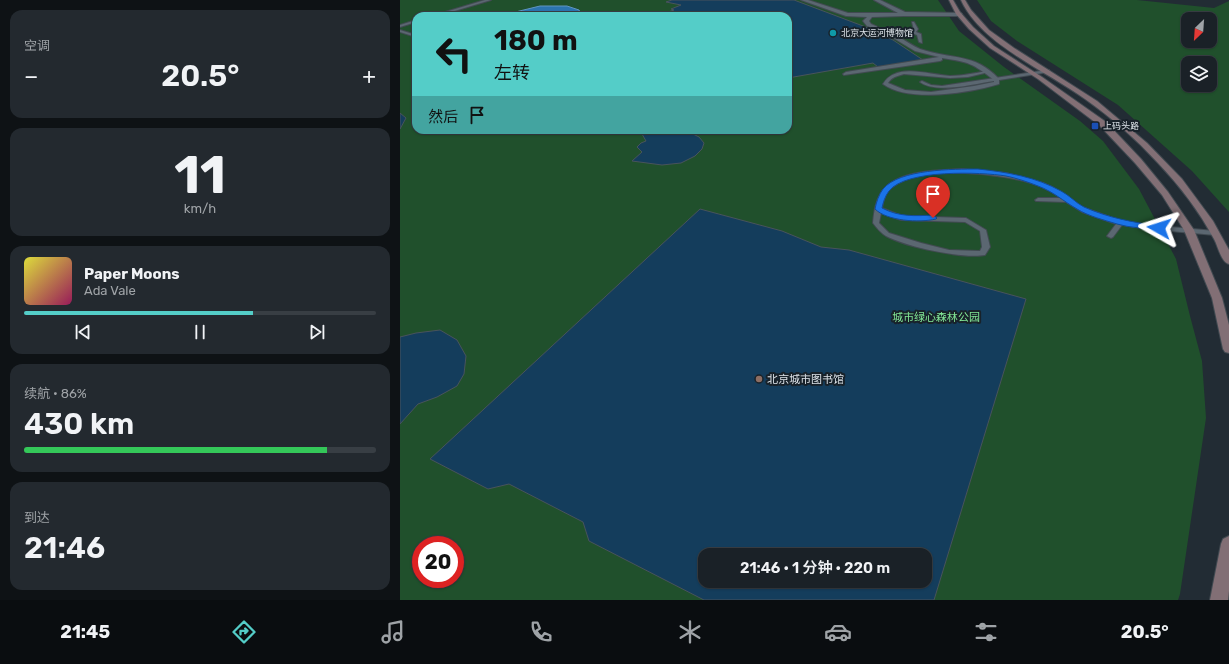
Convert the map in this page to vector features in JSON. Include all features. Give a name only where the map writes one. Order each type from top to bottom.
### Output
[{"type":"main road","points":[[951,0],[959,14],[971,28],[992,47],[1103,124],[1138,161],[1165,194],[1189,230],[1217,298],[1229,349]]},
{"type":"main road","points":[[963,0],[975,19],[988,32],[1079,91],[1111,114],[1149,148],[1189,195],[1215,233],[1229,261]]},
{"type":"main road","points":[[1219,600],[1229,544]]},
{"type":"street","points":[[803,0],[848,15],[959,14]]},
{"type":"street","points":[[876,0],[904,14]]},
{"type":"street","points":[[878,15],[870,16],[866,21],[869,25],[887,32],[917,50],[977,64],[996,79]]},
{"type":"street","points":[[846,74],[932,59],[956,58]]},
{"type":"lane","points":[[448,12],[489,0]]},
{"type":"lane","points":[[400,26],[412,22]]},
{"type":"lane","points":[[910,32],[915,31],[916,29],[913,23]]},
{"type":"lane","points":[[400,31],[412,35]]},
{"type":"lane","points":[[887,32],[910,32],[919,34],[921,42]]},
{"type":"lane","points":[[922,82],[930,86],[942,87],[1047,71]]},
{"type":"lane","points":[[987,72],[949,77],[897,73],[890,76],[886,80],[885,84],[902,91],[919,94],[935,94],[986,87],[997,83],[996,79]]},
{"type":"lane","points":[[878,209],[901,218],[966,220],[983,230],[986,247],[982,253],[972,254],[949,252],[919,245],[888,234],[876,223],[878,209],[886,190],[895,182],[915,176],[938,172],[978,171],[1008,174],[1040,184],[1059,193],[1080,208],[1120,223],[1215,233]]},
{"type":"lane","points":[[1038,200],[1069,200]]},
{"type":"lane","points":[[1111,236],[1120,223]]},
{"type":"green space","name":"城市绿心森林公园","points":[[400,0],[938,0],[959,31],[1004,67],[1080,121],[1103,141],[1139,189],[1176,259],[1202,361],[1206,418],[1178,600],[400,600]]},
{"type":"green space","points":[[977,0],[1137,0],[1214,8],[1229,1],[1229,212],[1192,171],[1118,105],[1017,41],[991,21]]},
{"type":"water","points":[[540,6],[567,6],[579,10],[580,12],[515,12]]},
{"type":"building","name":"北京大运河博物馆","points":[[672,0],[794,0],[863,26],[893,40],[923,60],[878,67],[873,63],[792,77],[792,12],[668,12],[674,10],[671,9],[681,5],[666,2]]},
{"type":"building","points":[[400,113],[406,118],[400,129]]},
{"type":"building","points":[[642,134],[693,134],[699,137],[704,143],[702,149],[695,156],[681,163],[662,165],[632,161],[642,152],[637,147],[646,141]]},
{"type":"building","name":"北京城市图书馆","points":[[700,209],[782,231],[821,247],[849,250],[1026,299],[934,600],[704,600],[589,541],[583,522],[509,484],[488,489],[430,459]]},
{"type":"building","points":[[440,330],[457,340],[466,356],[464,374],[457,386],[437,397],[418,404],[400,424],[400,337]]},
{"type":"place","name":"北京大运河博物馆","points":[[833,33]]},
{"type":"place","name":"上码头路","points":[[1095,126]]},
{"type":"place","name":"北京城市图书馆","points":[[759,379]]},
{"type":"route","points":[[933,218],[901,218],[878,209],[879,204],[886,190],[895,182],[915,176],[938,172],[978,171],[1008,174],[1040,184],[1059,193],[1080,208],[1120,223],[1159,228]]}]
